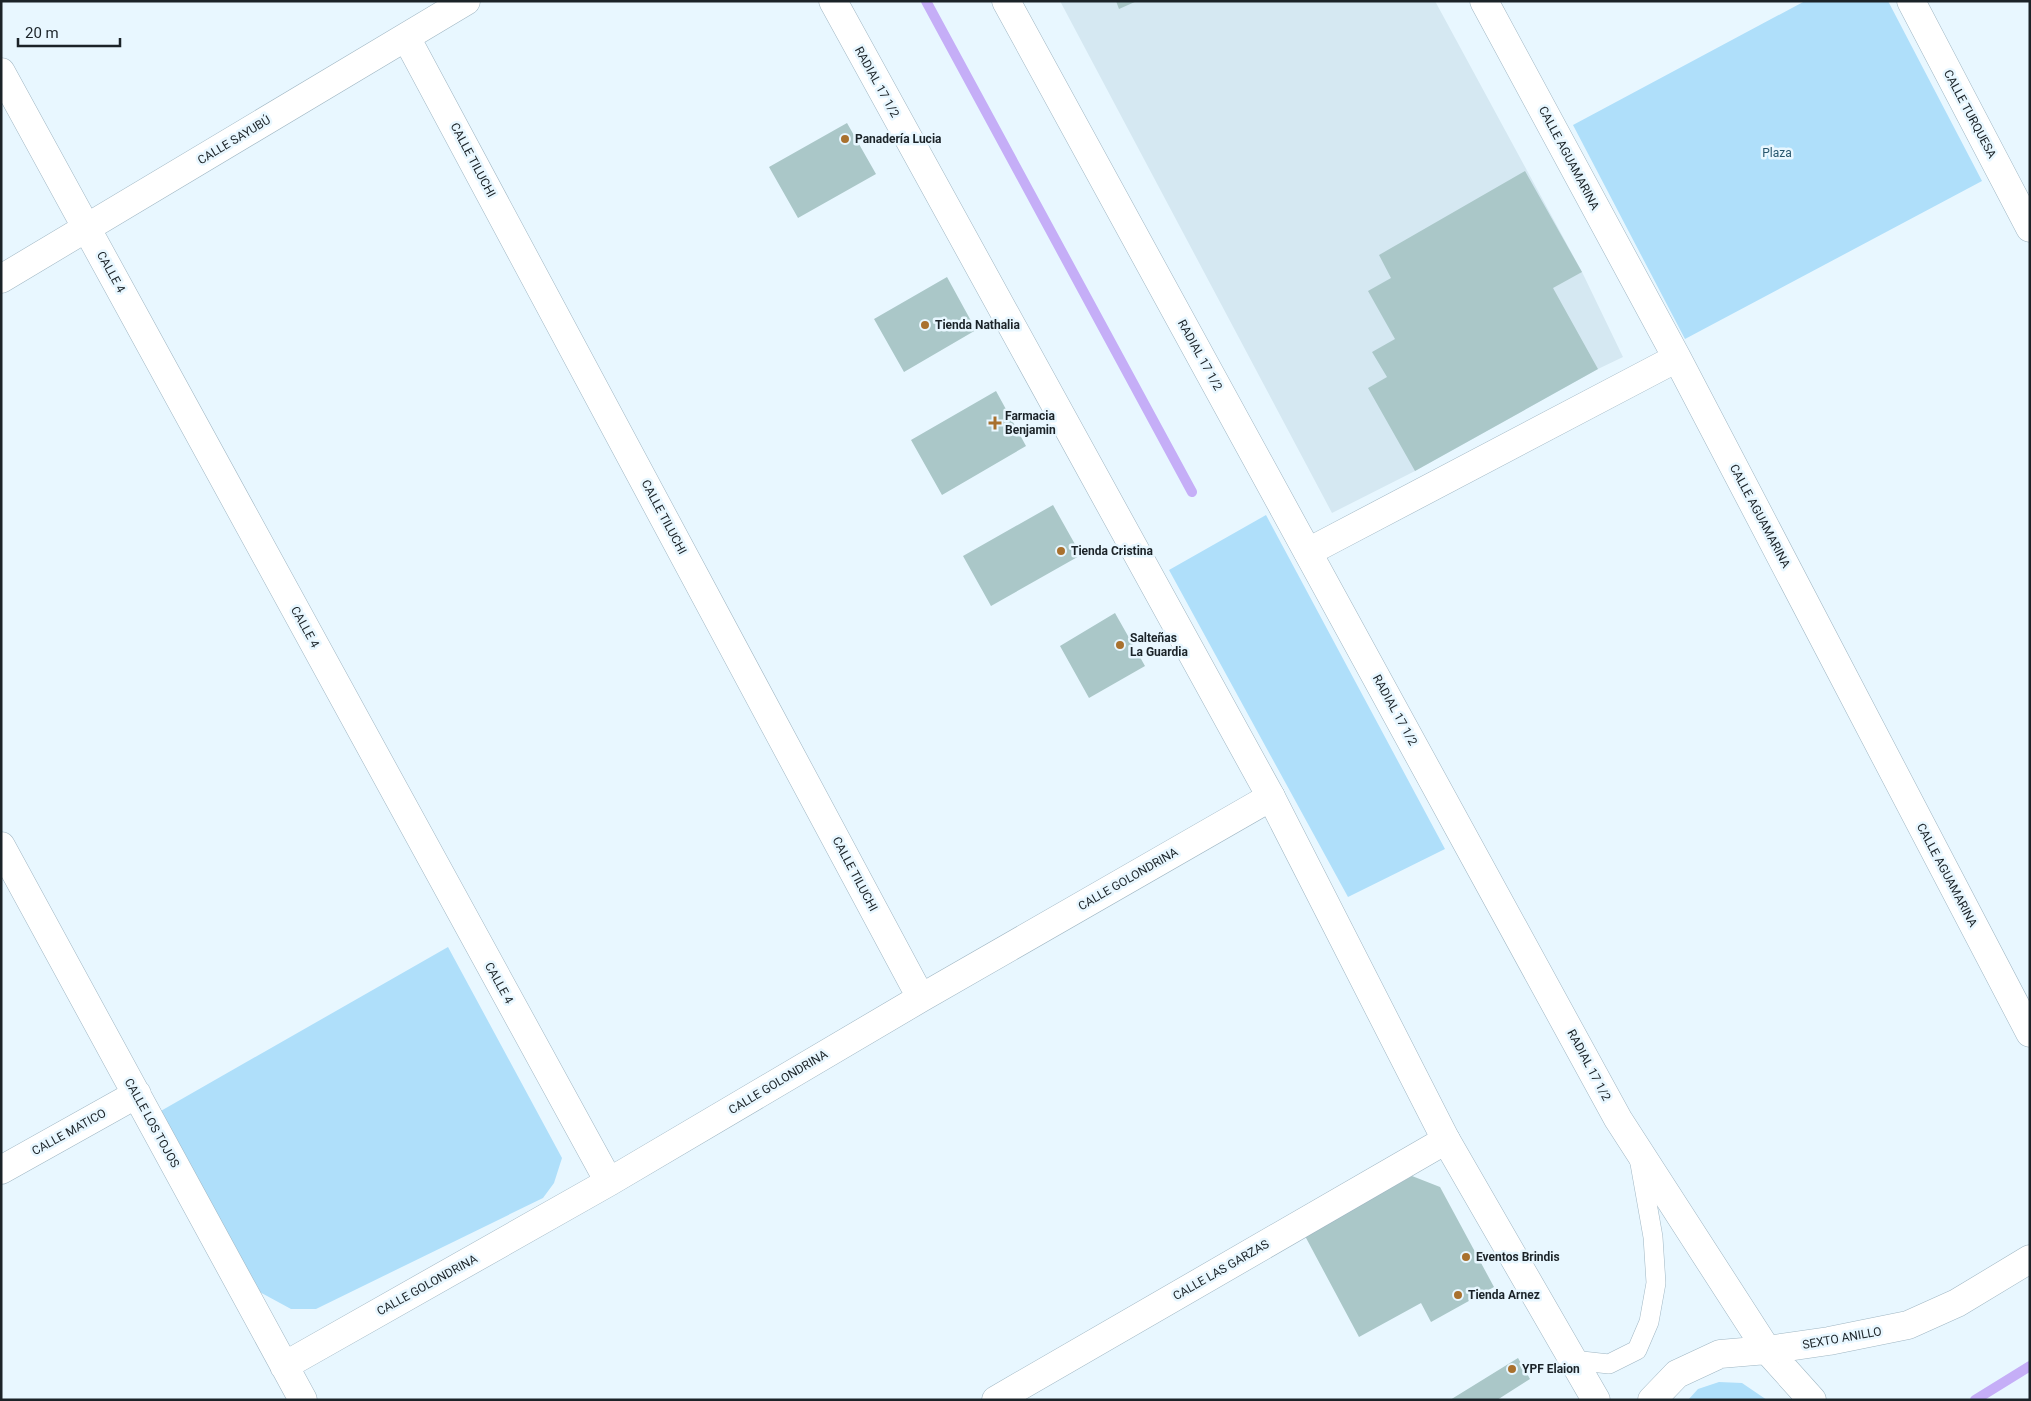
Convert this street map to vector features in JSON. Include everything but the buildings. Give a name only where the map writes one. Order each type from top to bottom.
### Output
[{"type":"street","name":"CALLE SAYUBÚ","points":[[1,279],[466,1]]},
{"type":"street","name":"RADIAL 17 1/2","points":[[833,1],[1271,797],[1446,1140],[1596,1400]]},
{"type":"street","name":"RADIAL 17 1/2","points":[[1006,1],[1618,1119],[1767,1350],[1812,1400]]},
{"type":"street","name":"CALLE AGUAMARINA","points":[[1484,1],[1677,358],[2030,1033]]},
{"type":"street","name":"CALLE TURQUESA","points":[[1911,1],[2030,228]]},
{"type":"street","name":"CALLE TILUCHI","points":[[406,37],[921,998]]},
{"type":"street","name":"CALLE 4","points":[[1,72],[608,1182]]},
{"type":"street","points":[[1308,552],[1677,358]]},
{"type":"street","name":"CALLE GOLONDRINA","points":[[284,1366],[608,1182],[921,998],[1271,797]]},
{"type":"street","name":"CALLE LOS TOJOS","points":[[1,846],[303,1400]]},
{"type":"street","name":"CALLE MATICO","points":[[1,1170],[137,1094]]},
{"type":"street","name":"CALLE LAS GARZAS","points":[[996,1400],[1446,1140]]},
{"type":"street","name":"SEXTO ANILLO","points":[[1652,1400],[1678,1374],[1720,1354],[1767,1350],[1829,1341],[1908,1325],[1956,1304],[2030,1259]]},
{"type":"lane","points":[[1573,1360],[1609,1364],[1637,1350],[1649,1322],[1656,1283],[1653,1237],[1637,1149]]},
{"type":"shaded area","points":[[1060,1],[1435,1],[1582,272],[1623,357],[1415,471],[1332,513]]},
{"type":"green space","name":"Plaza","points":[[1805,1],[1888,1],[1982,181],[1685,339],[1573,125]]},
{"type":"green space","points":[[1266,515],[1445,849],[1348,897],[1169,570]]},
{"type":"green space","points":[[448,947],[562,1158],[554,1183],[543,1198],[316,1309],[291,1309],[256,1290],[159,1112]]},
{"type":"green space","points":[[1719,1382],[1742,1383],[1767,1400],[1688,1400],[1698,1389]]},
{"type":"waterway","points":[[926,1],[1192,492]]},
{"type":"waterway","points":[[1975,1400],[2030,1366]]},
{"type":"place","name":"Panadería Lucia","points":[[845,139]]},
{"type":"place","name":"Tienda Nathalia","points":[[925,325]]},
{"type":"place","name":"Farmacia Benjamin","points":[[995,423]]},
{"type":"place","name":"Tienda Cristina","points":[[1061,551]]},
{"type":"place","name":"Salteñas La Guardia","points":[[1120,645]]},
{"type":"place","name":"Eventos Brindis","points":[[1466,1257]]},
{"type":"place","name":"Tienda Arnez","points":[[1458,1295]]},
{"type":"place","name":"YPF Elaion","points":[[1512,1369]]}]
